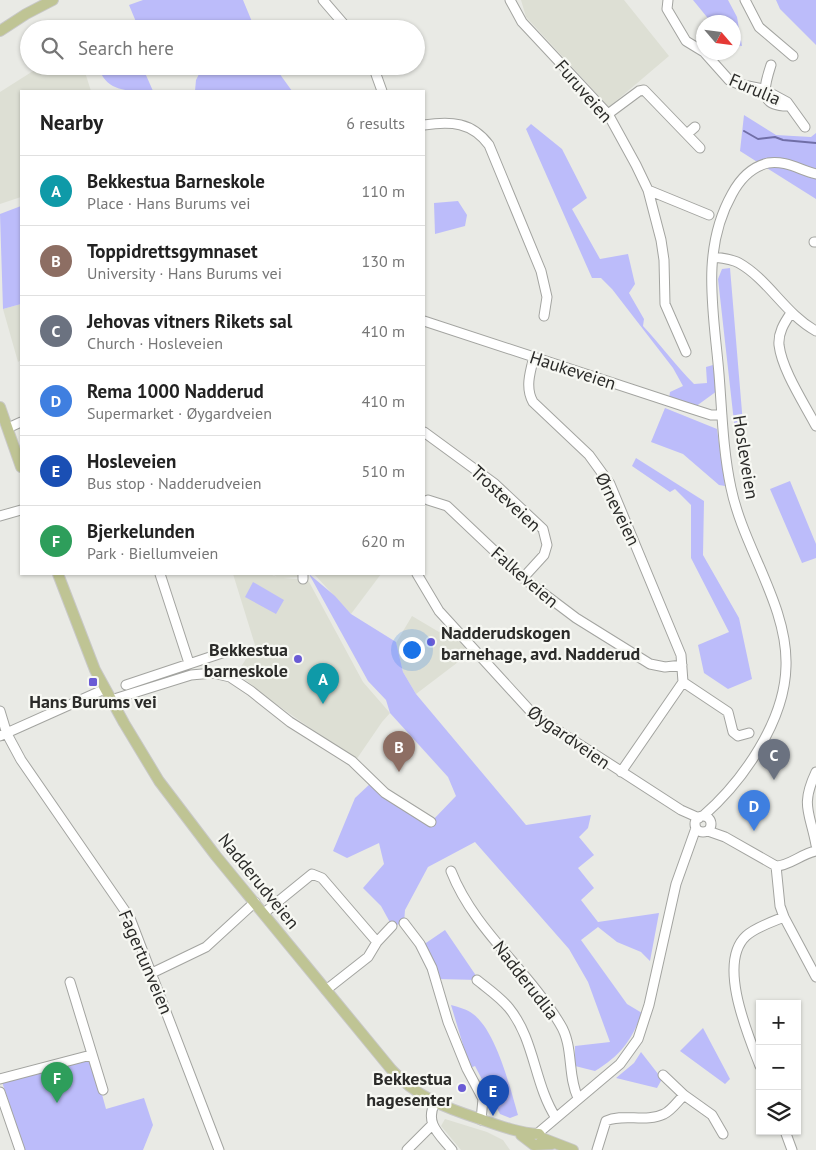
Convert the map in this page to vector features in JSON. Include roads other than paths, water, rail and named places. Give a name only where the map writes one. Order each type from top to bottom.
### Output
[{"type":"main road","points":[[1,28],[53,0]]},
{"type":"main road","points":[[0,407],[20,464]]},
{"type":"main road","name":"Nadderudveien","points":[[58,575],[83,643],[105,689],[159,781],[398,1077],[413,1090],[435,1103],[532,1141],[555,1144],[572,1150]]},
{"type":"street","points":[[323,0],[340,20]]},
{"type":"street","name":"Furuveien","points":[[510,0],[522,22],[608,114],[648,190],[664,260],[665,304],[686,352]]},
{"type":"street","name":"Furulia","points":[[668,0],[667,9],[686,40],[696,47]]},
{"type":"street","points":[[745,0],[759,28],[794,56]]},
{"type":"street","name":"Furulia","points":[[711,60],[729,80],[738,84],[763,89],[790,106],[805,127]]},
{"type":"street","points":[[763,89],[771,65]]},
{"type":"street","points":[[376,75],[382,90]]},
{"type":"street","points":[[608,114],[639,91],[644,90],[700,148]]},
{"type":"street","points":[[425,125],[452,123],[466,125],[478,132],[489,145],[541,271],[547,297],[544,316]]},
{"type":"street","points":[[687,134],[695,127]]},
{"type":"street","name":"Hosleveien","points":[[532,1141],[578,1098],[620,1064],[631,1052],[641,1033],[674,890],[688,849],[772,727],[783,696],[786,650],[779,620],[730,488],[711,291],[713,257],[722,215],[744,176],[758,166],[778,162],[816,174]]},
{"type":"street","points":[[648,190],[709,215]]},
{"type":"street","points":[[713,257],[738,262],[790,313],[816,330]]},
{"type":"street","points":[[790,313],[781,330],[779,344],[782,359],[816,426]]},
{"type":"street","name":"Haukeveien","points":[[425,321],[711,415],[722,415]]},
{"type":"street","name":"Ørneveien","points":[[534,357],[529,377],[529,396],[532,402],[589,455],[610,484],[675,639],[682,665],[683,682]]},
{"type":"street","points":[[5,425],[20,422]]},
{"type":"street","name":"Trosteveien","points":[[425,433],[494,484],[543,529],[547,545],[544,555],[523,578]]},
{"type":"street","name":"Falkeveien","points":[[428,500],[446,506],[523,578],[576,618],[639,659],[659,667],[682,665]]},
{"type":"street","points":[[0,516],[20,510]]},
{"type":"street","points":[[160,575],[189,663]]},
{"type":"street","name":"Øygardveien","points":[[418,575],[440,611],[525,708],[554,730],[703,825],[779,866]]},
{"type":"street","points":[[126,685],[225,652]]},
{"type":"street","points":[[111,700],[191,675],[213,673],[230,677],[294,725],[352,761],[385,792],[431,822]]},
{"type":"street","points":[[620,772],[683,682],[728,712],[733,732],[738,736],[749,733]]},
{"type":"street","points":[[3,735],[105,689]]},
{"type":"street","name":"Fagertunveien","points":[[0,711],[3,735],[130,918],[219,1150]]},
{"type":"street","points":[[816,772],[809,786],[806,804],[816,845]]},
{"type":"street","points":[[816,852],[801,855],[779,866],[779,888],[784,917],[816,977]]},
{"type":"street","name":"Nadderudlia","points":[[451,871],[463,898],[560,1024],[569,1045],[578,1098]]},
{"type":"street","points":[[264,913],[312,874],[316,874],[322,878],[377,942]]},
{"type":"street","points":[[152,973],[206,946],[255,902]]},
{"type":"street","points":[[756,1054],[740,1007],[734,957],[746,936],[784,917]]},
{"type":"street","points":[[404,923],[428,960],[448,1022],[467,1069],[483,1099],[480,1120]]},
{"type":"street","points":[[326,990],[368,957],[377,942],[392,926]]},
{"type":"street","points":[[477,980],[502,1000],[516,1018],[528,1044],[541,1087],[555,1120]]},
{"type":"street","points":[[70,982],[103,1090]]},
{"type":"street","points":[[0,1079],[91,1055]]},
{"type":"street","points":[[663,1075],[684,1095],[712,1115],[723,1134]]},
{"type":"street","points":[[0,1092],[20,1150]]},
{"type":"street","points":[[597,1150],[606,1121],[612,1118],[634,1119],[664,1114],[684,1095]]},
{"type":"street","points":[[435,1103],[430,1118],[432,1125],[452,1150]]},
{"type":"street","points":[[407,1150],[432,1125]]},
{"type":"street","points":[[786,1135],[792,1150]]},
{"type":"waterway","points":[[744,131],[758,139],[775,137],[783,140],[816,143]]},
{"type":"place","name":"Nadderudskogen barnehage, avd. Nadderud","points":[[431,642]]},
{"type":"place","name":"Bekkestua barneskole","points":[[298,659]]},
{"type":"place","name":"Hans Burums vei","points":[[93,682]]},
{"type":"place","name":"Bekkestua Barneskole","points":[[323,704]]},
{"type":"place","name":"Toppidrettsgymnaset","points":[[399,772]]},
{"type":"place","name":"Jehovas vitners Rikets sal","points":[[774,780]]},
{"type":"place","name":"Rema 1000 Nadderud","points":[[754,831]]},
{"type":"place","name":"Bekkestua hagesenter","points":[[462,1088]]},
{"type":"place","name":"Bjerkelunden","points":[[57,1103]]},
{"type":"place","name":"Hosleveien","points":[[493,1116]]}]
